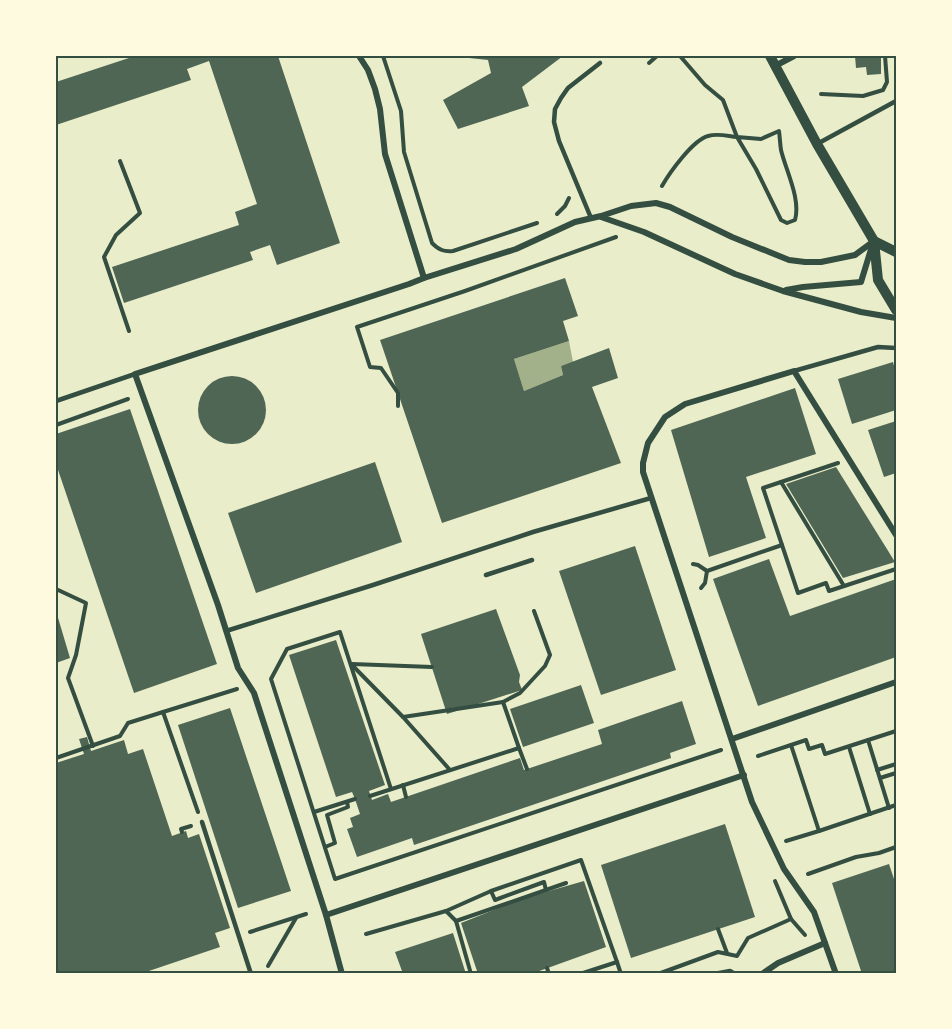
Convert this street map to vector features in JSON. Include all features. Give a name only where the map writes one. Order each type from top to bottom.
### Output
[{"type":"street","points":[[359,56],[368,70],[375,89],[380,109],[385,154],[424,278]]},
{"type":"street","points":[[770,56],[873,241],[878,280],[897,310]]},
{"type":"street","points":[[775,66],[794,56]]},
{"type":"street","points":[[342,974],[326,915],[254,693],[238,669],[135,374],[516,249],[575,222],[631,206],[659,203],[732,237],[789,260],[821,262],[855,255],[873,241]]},
{"type":"street","points":[[601,216],[644,232],[735,274],[783,291],[861,312],[897,318]]},
{"type":"street","points":[[873,241],[897,252]]},
{"type":"street","points":[[783,291],[861,282],[873,241]]},
{"type":"street","points":[[836,974],[814,912],[784,869],[753,802],[643,472],[648,443],[666,417],[685,404],[794,371],[897,535]]},
{"type":"street","points":[[733,742],[897,682]]},
{"type":"street","points":[[326,915],[744,775]]},
{"type":"street","points":[[762,974],[778,963],[825,943]]},
{"type":"lane","points":[[591,218],[559,141],[554,122],[555,109],[568,88],[600,63]]},
{"type":"lane","points":[[817,144],[897,100]]},
{"type":"lane","points":[[794,371],[878,346],[897,348]]},
{"type":"lane","points":[[56,401],[135,374]]},
{"type":"lane","points":[[226,631],[533,532],[651,498]]},
{"type":"lane","points":[[486,575],[532,560]]},
{"type":"lane","points":[[202,822],[251,974]]},
{"type":"lane","points":[[714,974],[730,971],[735,974]]},
{"type":"path","points":[[383,56],[401,111],[404,152],[432,243],[443,252],[453,251],[545,220]]},
{"type":"path","points":[[649,63],[657,56]]},
{"type":"path","points":[[662,186],[683,156],[705,136],[719,134],[737,137],[761,140],[779,131],[781,149],[790,177],[797,213],[795,220],[787,223],[780,220],[756,169],[737,137],[723,100],[705,85],[680,56]]},
{"type":"path","points":[[821,94],[863,96],[883,90],[887,82],[885,56]]},
{"type":"path","points":[[120,161],[140,213],[116,234],[104,257],[129,331]]},
{"type":"path","points":[[555,216],[569,198]]},
{"type":"path","points":[[398,406],[398,393],[381,368],[370,367],[357,327],[619,236]]},
{"type":"path","points":[[56,425],[128,399]]},
{"type":"path","points":[[849,459],[763,488],[798,592],[826,583],[829,591],[897,569]]},
{"type":"path","points":[[781,482],[844,586]]},
{"type":"path","points":[[706,571],[782,545]]},
{"type":"path","points":[[693,564],[706,571]]},
{"type":"path","points":[[701,588],[705,583],[706,571]]},
{"type":"path","points":[[56,589],[86,603],[76,655],[68,678],[93,746]]},
{"type":"path","points":[[403,717],[503,702],[520,693],[546,666],[550,655],[534,611]]},
{"type":"path","points":[[391,789],[340,632],[287,649],[271,679],[335,879],[541,811],[733,742]]},
{"type":"path","points":[[351,664],[432,667]]},
{"type":"path","points":[[351,664],[403,717],[450,770]]},
{"type":"path","points":[[56,758],[120,736],[128,723],[248,686]]},
{"type":"path","points":[[503,702],[515,728],[526,769]]},
{"type":"path","points":[[163,712],[202,822],[181,829],[182,832]]},
{"type":"path","points":[[758,756],[806,740],[809,749],[822,745],[825,754],[896,732]]},
{"type":"path","points":[[868,740],[889,808]]},
{"type":"path","points":[[791,745],[819,831]]},
{"type":"path","points":[[849,747],[870,814]]},
{"type":"path","points":[[370,796],[519,748]]},
{"type":"path","points":[[877,770],[897,764]]},
{"type":"path","points":[[880,778],[897,773]]},
{"type":"path","points":[[403,785],[406,797]]},
{"type":"path","points":[[314,812],[355,799]]},
{"type":"path","points":[[325,847],[335,843],[327,815],[348,807],[347,802]]},
{"type":"path","points":[[538,803],[541,811]]},
{"type":"path","points":[[786,841],[897,805]]},
{"type":"path","points":[[808,874],[856,856],[879,853],[897,847]]},
{"type":"path","points":[[366,934],[446,911],[491,891],[581,861],[621,974]]},
{"type":"path","points":[[516,882],[521,899]]},
{"type":"path","points":[[491,891],[495,900],[544,882],[546,890]]},
{"type":"path","points":[[456,921],[566,883]]},
{"type":"path","points":[[446,911],[456,921],[471,974]]},
{"type":"path","points":[[238,935],[306,914]]},
{"type":"path","points":[[268,966],[297,917]]},
{"type":"path","points":[[658,974],[718,952],[737,956],[748,938],[791,919]]},
{"type":"path","points":[[718,929],[727,953]]},
{"type":"path","points":[[580,974],[617,962]]},
{"type":"shaded area","points":[[569,341],[573,362],[561,366],[563,375],[524,391],[514,359]]},
{"type":"building","points":[[135,56],[278,56],[340,243],[277,265],[270,245],[250,252],[253,260],[124,303],[112,267],[239,225],[235,212],[257,204],[209,61],[187,69],[191,80],[56,125],[56,82]]},
{"type":"building","points":[[462,56],[563,56],[522,87],[529,106],[458,129],[443,100],[491,73],[488,60]]},
{"type":"building","points":[[855,56],[881,56],[881,74],[867,75],[866,67],[856,68]]},
{"type":"building","points":[[565,278],[578,316],[563,321],[569,341],[514,359],[524,391],[563,375],[561,366],[609,348],[618,378],[592,387],[621,463],[442,523],[380,340]]},
{"type":"building","points":[[893,362],[896,373],[896,410],[852,424],[838,379]]},
{"type":"building","points":[[239,376],[251,382],[260,391],[266,403],[264,423],[256,434],[239,444],[225,444],[208,434],[200,423],[198,403],[208,386],[219,378]]},
{"type":"building","points":[[795,388],[816,454],[746,477],[766,538],[709,557],[671,430]]},
{"type":"building","points":[[130,409],[217,664],[134,693],[56,464],[56,434]]},
{"type":"building","points":[[896,421],[896,473],[884,477],[868,430]]},
{"type":"building","points":[[375,462],[402,542],[256,593],[228,513]]},
{"type":"building","points":[[836,467],[895,562],[843,578],[786,484]]},
{"type":"building","points":[[635,546],[676,670],[601,695],[559,571]]},
{"type":"building","points":[[769,559],[790,616],[896,579],[896,657],[758,706],[713,579]]},
{"type":"building","points":[[496,609],[520,675],[519,682],[522,690],[447,714],[421,634]]},
{"type":"building","points":[[56,611],[70,658],[56,663]]},
{"type":"building","points":[[336,640],[385,785],[369,791],[372,800],[388,794],[391,802],[520,758],[524,770],[602,744],[598,730],[682,701],[696,744],[670,753],[671,758],[414,845],[412,838],[357,857],[347,829],[353,827],[350,818],[360,814],[355,799],[352,792],[336,797],[289,655]]},
{"type":"building","points":[[581,685],[594,723],[523,747],[510,709]]},
{"type":"building","points":[[230,708],[291,891],[238,908],[178,725]]},
{"type":"building","points":[[87,737],[91,751],[124,740],[128,754],[143,749],[172,836],[186,831],[188,838],[199,834],[230,928],[215,933],[220,947],[140,974],[56,974],[56,763],[84,754],[79,739]]},
{"type":"building","points":[[725,824],[755,917],[631,958],[601,865]]},
{"type":"building","points":[[889,864],[894,879],[896,878],[896,974],[862,974],[832,883]]},
{"type":"building","points":[[584,881],[606,947],[531,974],[478,974],[461,923],[521,899]]},
{"type":"building","points":[[453,933],[466,974],[397,974],[402,971],[395,952]]}]
